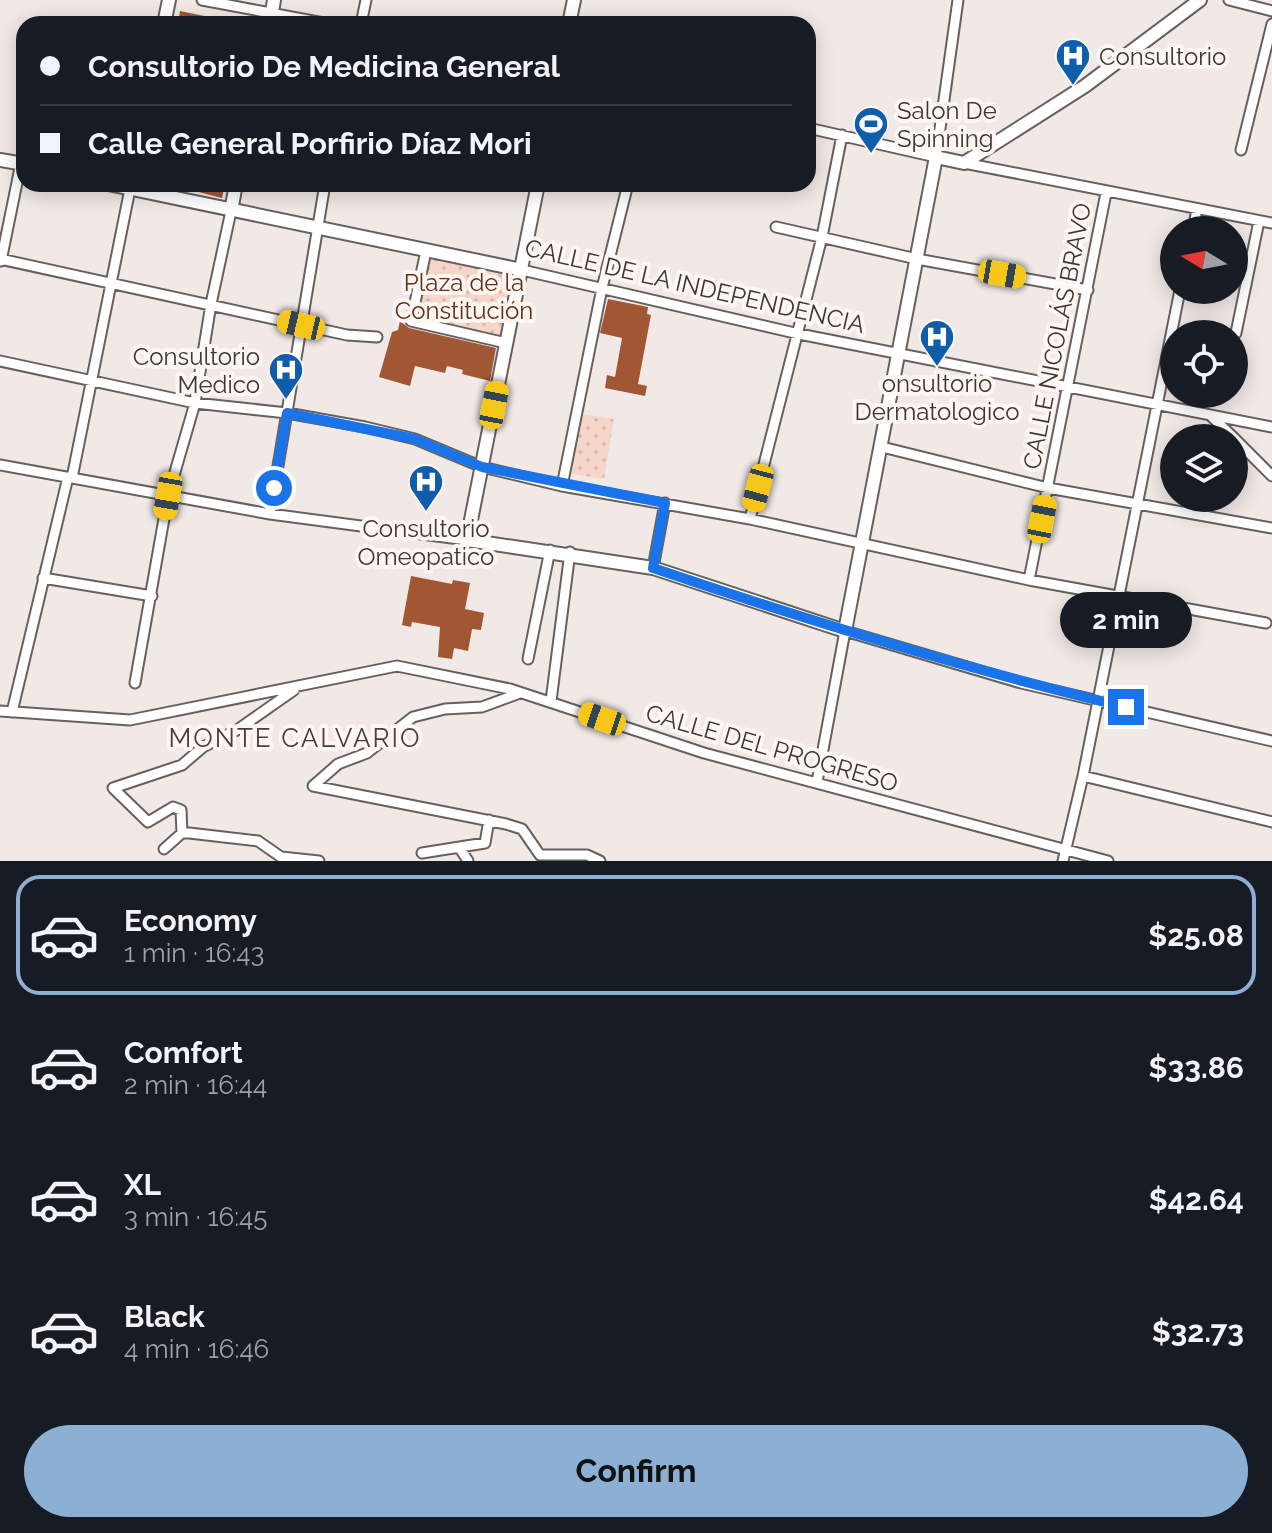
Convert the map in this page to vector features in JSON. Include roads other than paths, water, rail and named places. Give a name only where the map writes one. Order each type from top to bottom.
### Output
[{"type":"street","points":[[202,0],[272,12]]},
{"type":"street","points":[[817,782],[901,354],[936,157],[958,0]]},
{"type":"street","points":[[964,163],[1085,86],[1200,0]]},
{"type":"street","points":[[1229,0],[1272,11]]},
{"type":"street","points":[[1241,150],[1272,24]]},
{"type":"street","points":[[816,130],[1106,193],[1272,223]]},
{"type":"street","points":[[750,519],[799,334],[842,135]]},
{"type":"street","points":[[16,190],[0,261],[363,338],[377,337]]},
{"type":"street","points":[[12,712],[93,381],[129,192]]},
{"type":"street","name":"CALLE DE LA INDEPENDENCIA","points":[[154,192],[318,230],[522,270],[799,334],[1272,427]]},
{"type":"street","points":[[135,683],[168,496],[195,403],[211,304],[235,192]]},
{"type":"street","points":[[270,514],[324,192]]},
{"type":"street","points":[[467,540],[537,192]]},
{"type":"street","points":[[562,486],[602,288],[626,192]]},
{"type":"street","name":"CALLE NICOLÁS BRAVO","points":[[1029,580],[1106,193]]},
{"type":"street","points":[[1196,216],[1197,209]]},
{"type":"street","points":[[1239,320],[1259,221]]},
{"type":"street","points":[[776,227],[917,259],[1088,290]]},
{"type":"street","points":[[426,251],[411,321],[506,343]]},
{"type":"street","points":[[1064,856],[1083,776],[1116,597],[1177,304]]},
{"type":"street","points":[[0,361],[195,403],[287,413],[415,439],[482,467],[562,486],[750,519],[862,541],[1029,580],[1266,623]]},
{"type":"street","points":[[1211,416],[1219,424]]},
{"type":"street","points":[[882,447],[1048,488],[1272,528]]},
{"type":"street","points":[[1248,452],[1272,476]]},
{"type":"street","points":[[0,465],[270,514],[570,552],[653,568],[845,631],[1021,683],[1272,741]]},
{"type":"street","points":[[653,568],[665,503]]},
{"type":"street","points":[[528,659],[550,550]]},
{"type":"street","points":[[551,701],[570,552]]},
{"type":"street","points":[[43,578],[152,596]]},
{"type":"street","name":"CALLE DEL PROGRESO","points":[[0,711],[130,720],[392,666],[521,692],[704,753],[817,782],[1064,856],[1108,861]]},
{"type":"street","points":[[182,833],[181,810],[173,807],[148,822],[113,788],[182,765],[203,747],[237,730],[297,687]]},
{"type":"street","points":[[521,692],[482,707],[445,709],[413,717],[367,753],[338,764],[313,786],[489,820],[522,829],[544,856],[587,855],[600,861]]},
{"type":"street","points":[[1083,776],[1272,822]]},
{"type":"street","points":[[422,853],[461,850],[485,843],[489,820]]},
{"type":"street","points":[[164,849],[182,833],[264,843],[275,858],[319,861]]},
{"type":"street","points":[[461,850],[468,861]]},
{"type":"place","name":"Consultorio","points":[[1073,87]]},
{"type":"place","name":"Salon De Spinning","points":[[871,155]]},
{"type":"place","name":"onsultorio Dermatologico","points":[[937,368]]},
{"type":"place","name":"Consultorio Medico","points":[[286,401]]},
{"type":"place","name":"Consultorio Omeopatico","points":[[426,513]]},
{"type":"district","name":"MONTE CALVARIO","points":[[295,738]]},
{"type":"park label","name":"Plaza de la Constitución","points":[[464,296]]}]
